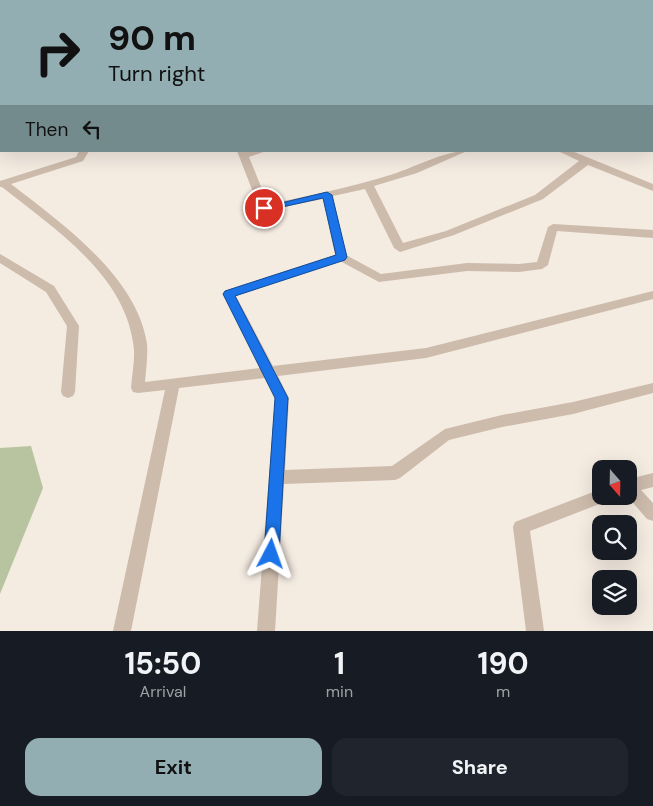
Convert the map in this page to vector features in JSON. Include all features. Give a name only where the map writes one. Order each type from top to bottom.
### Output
[{"type":"street","points":[[2,183],[80,159],[84,152]]},
{"type":"street","points":[[243,153],[264,208],[393,180],[429,167],[460,152]]},
{"type":"street","points":[[565,152],[653,188]]},
{"type":"street","points":[[368,185],[400,248],[450,233],[539,197],[586,161]]},
{"type":"street","points":[[2,183],[91,254],[126,300],[140,340],[138,388],[426,353],[653,295]]},
{"type":"street","points":[[327,195],[341,257]]},
{"type":"street","points":[[266,631],[282,398],[229,294],[341,257],[379,278],[467,267],[519,268],[542,265],[554,227],[653,234]]},
{"type":"street","points":[[0,258],[50,289],[73,326],[68,392]]},
{"type":"street","points":[[122,631],[173,384]]},
{"type":"street","points":[[276,477],[395,473],[445,435],[502,421],[573,408],[653,388]]},
{"type":"street","points":[[638,484],[653,480]]},
{"type":"street","points":[[638,496],[653,514]]},
{"type":"street","points":[[535,631],[521,527],[592,499]]},
{"type":"green space","points":[[31,446],[43,488],[0,594],[0,448]]},
{"type":"route","points":[[264,208],[327,195],[341,257],[229,294],[282,398],[271,554]]}]
